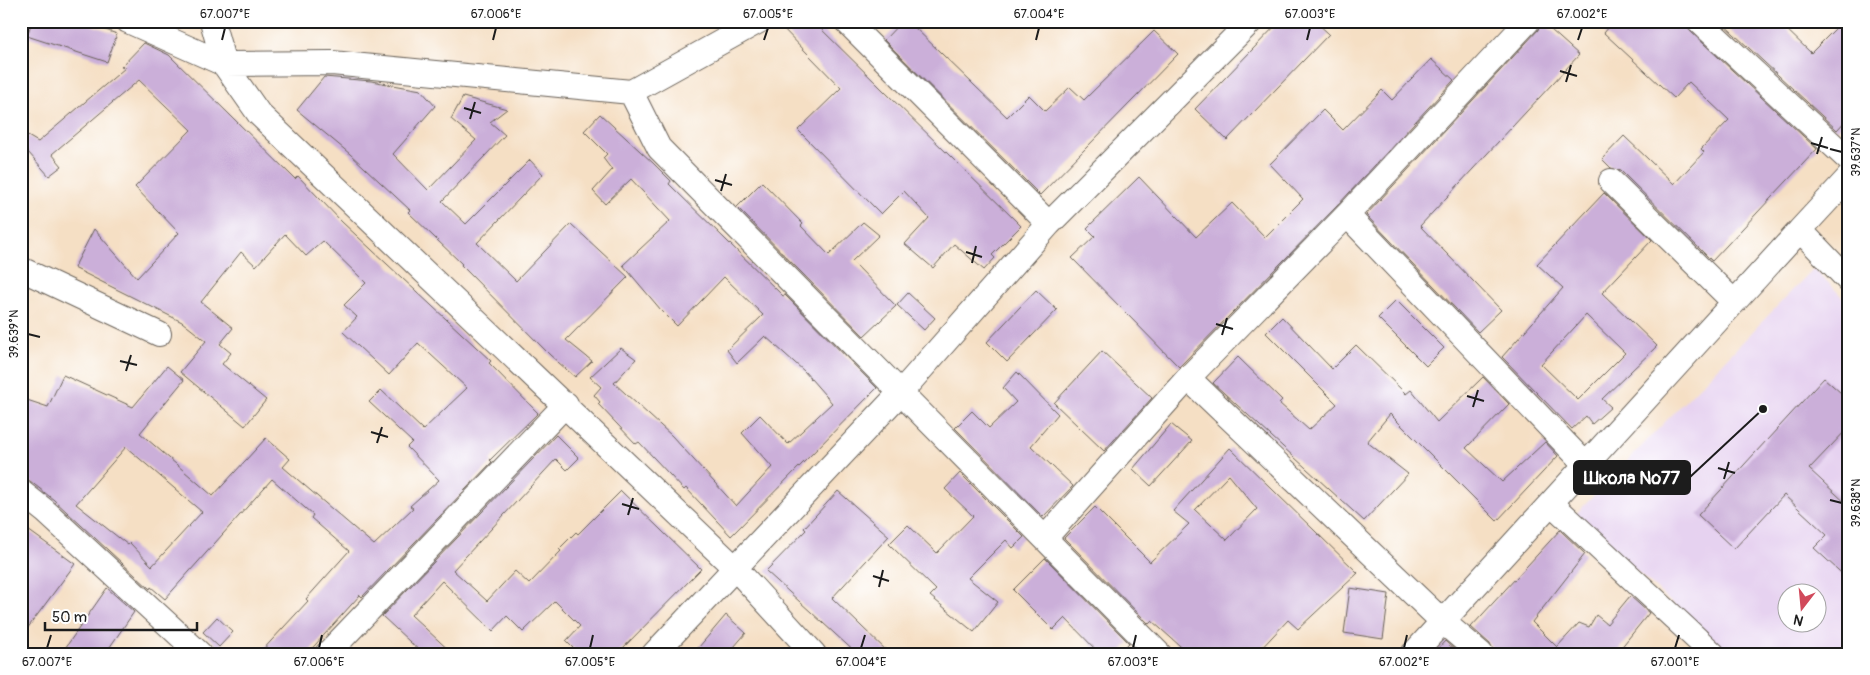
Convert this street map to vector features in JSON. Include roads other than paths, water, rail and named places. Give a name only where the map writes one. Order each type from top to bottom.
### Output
[{"type":"street","points":[[128,21],[224,64],[332,63],[631,92],[759,21]]},
{"type":"street","points":[[212,21],[224,64],[258,114],[566,404],[735,568],[814,654]]},
{"type":"street","points":[[846,21],[1049,224]]},
{"type":"street","points":[[654,654],[901,392],[1049,224],[1252,21]]},
{"type":"street","points":[[1045,538],[1188,378],[1347,215],[1528,21]]},
{"type":"street","points":[[1699,21],[1849,160]]},
{"type":"street","points":[[631,92],[659,148],[1159,654]]},
{"type":"street","points":[[1413,654],[1849,177]]},
{"type":"street","points":[[1611,181],[1734,302]]},
{"type":"street","points":[[1347,215],[1586,465]]},
{"type":"street","points":[[1800,230],[1849,281]]},
{"type":"street","points":[[21,269],[159,334]]},
{"type":"street","points":[[1188,378],[1442,621],[1481,654]]},
{"type":"street","points":[[328,654],[566,404]]},
{"type":"street","points":[[21,492],[45,511],[200,654]]},
{"type":"street","points":[[1551,503],[1714,654]]},
{"type":"place","name":"Школа №77","points":[[1763,409]]}]
